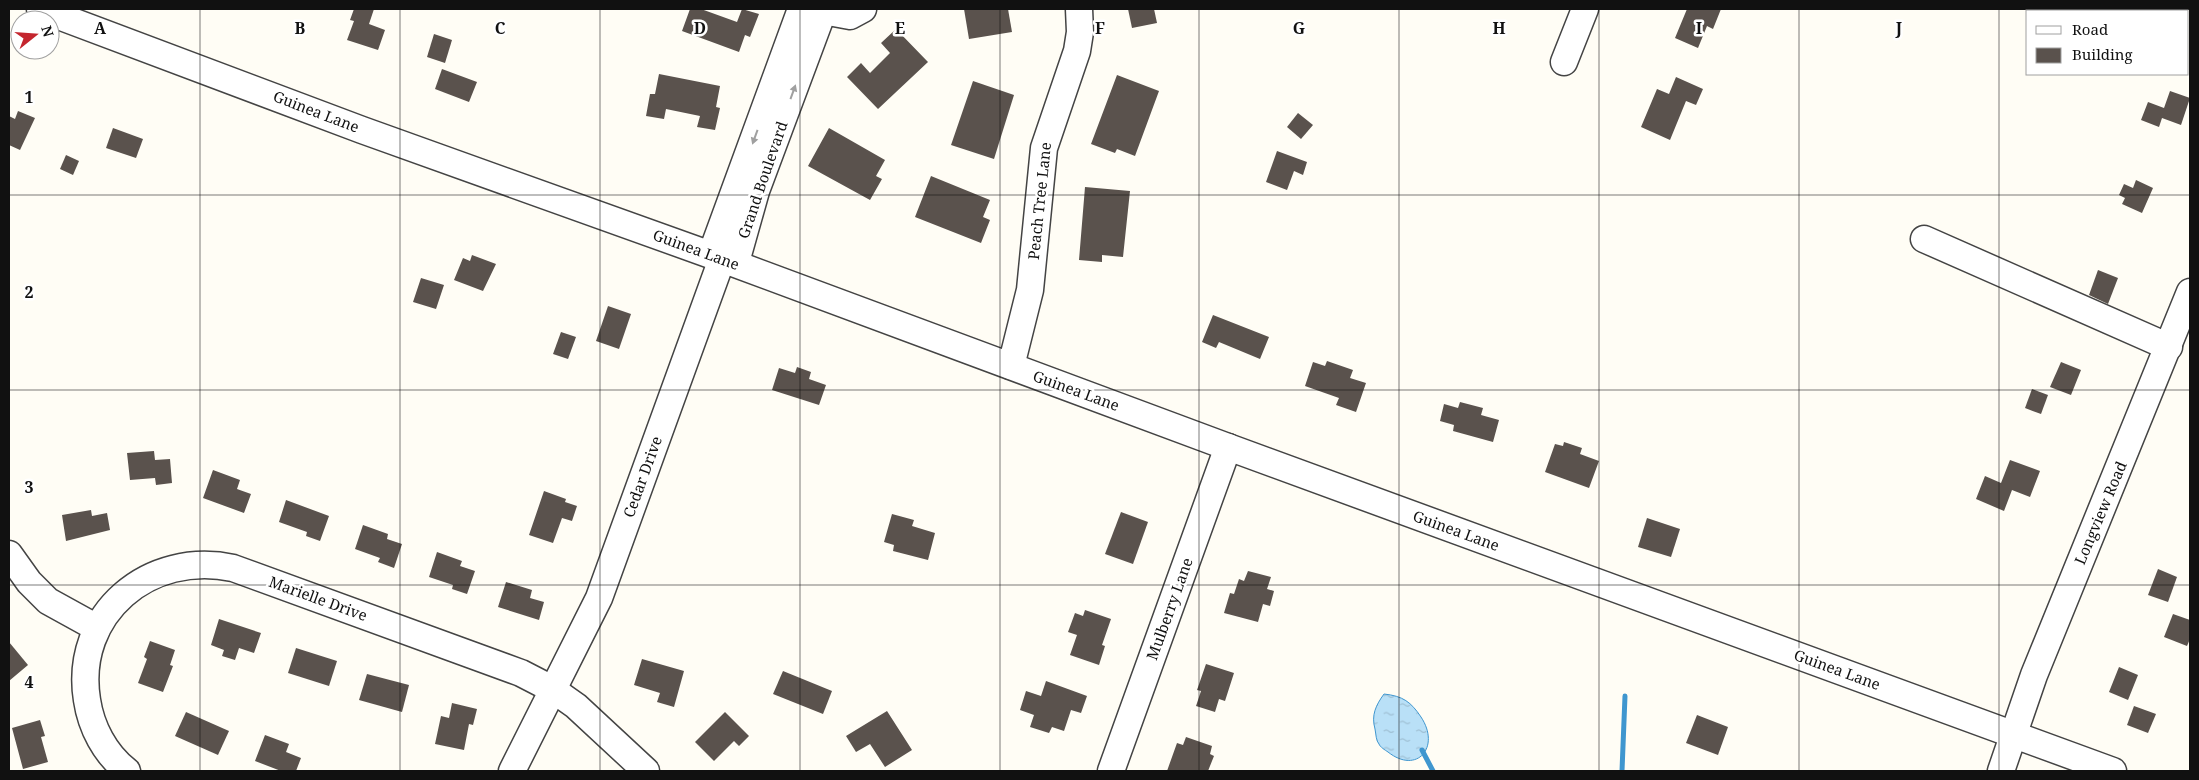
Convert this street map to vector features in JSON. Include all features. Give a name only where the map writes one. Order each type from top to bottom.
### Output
[{"type":"street","name":"Guinea Lane","points":[[40,9],[362,130],[722,258],[1228,447],[2113,771]]},
{"type":"street","points":[[815,10],[850,16],[863,9]]},
{"type":"street","name":"Peach Tree Lane","points":[[1011,366],[1030,290],[1044,148],[1077,51],[1080,32],[1079,9]]},
{"type":"street","points":[[1564,62],[1585,9]]},
{"type":"street","name":"Grand Boulevard","points":[[722,258],[738,256],[755,166],[815,10]]},
{"type":"street","points":[[1924,239],[2168,347]]},
{"type":"street","name":"Cedar Drive","points":[[512,771],[599,598],[722,258]]},
{"type":"street","name":"Longview Road","points":[[2001,771],[2058,613],[2190,292]]},
{"type":"street","name":"Mulberry Lane","points":[[1111,771],[1228,447]]},
{"type":"street","points":[[9,554],[29,582],[48,601],[97,628]]},
{"type":"street","name":"Marielle Drive","points":[[127,771],[105,748],[93,726],[88,711],[84,686],[86,662],[97,628],[105,614],[121,596],[148,577],[170,568],[195,564],[220,565],[293,589],[521,673],[552,690]]},
{"type":"street","points":[[552,690],[576,706],[646,771]]},
{"type":"water","points":[[1384,694],[1396,696],[1414,707],[1427,728],[1427,747],[1423,754],[1416,759],[1399,758],[1378,743],[1374,715]]},
{"type":"building","points":[[354,9],[374,9],[369,24],[385,30],[378,50],[347,40],[354,21],[350,20]]},
{"type":"building","points":[[690,9],[701,9],[737,22],[742,9],[759,14],[750,37],[745,35],[739,52],[682,31]]},
{"type":"building","points":[[964,9],[1008,9],[1012,32],[969,39]]},
{"type":"building","points":[[1128,9],[1154,9],[1157,23],[1132,28]]},
{"type":"building","points":[[1687,9],[1721,9],[1713,29],[1707,26],[1698,48],[1675,38]]},
{"type":"building","points":[[896,29],[928,62],[878,109],[847,77],[861,63],[870,73],[890,53],[881,43]]},
{"type":"building","points":[[434,34],[452,40],[445,63],[427,57]]},
{"type":"building","points":[[442,69],[477,82],[469,102],[435,89]]},
{"type":"building","points":[[659,74],[720,86],[716,107],[720,108],[715,130],[697,127],[700,116],[666,109],[664,119],[646,116],[650,94],[655,94]]},
{"type":"building","points":[[1117,75],[1159,91],[1135,156],[1117,149],[1115,153],[1091,144]]},
{"type":"building","points":[[1676,77],[1703,89],[1696,105],[1686,101],[1670,140],[1641,127],[1657,89],[1669,94]]},
{"type":"building","points":[[973,81],[1014,95],[994,159],[951,145]]},
{"type":"building","points":[[2170,91],[2190,98],[2181,125],[2162,118],[2159,127],[2141,120],[2148,102],[2164,108]]},
{"type":"building","points":[[18,111],[35,118],[20,150],[9,145],[9,116],[15,119]]},
{"type":"building","points":[[1298,113],[1313,125],[1301,139],[1287,127]]},
{"type":"building","points":[[113,128],[143,139],[136,158],[106,148]]},
{"type":"building","points":[[829,128],[885,160],[876,176],[882,179],[870,200],[808,166]]},
{"type":"building","points":[[1277,151],[1307,162],[1303,175],[1294,171],[1287,190],[1266,182]]},
{"type":"building","points":[[66,155],[79,161],[73,175],[60,169]]},
{"type":"building","points":[[931,176],[990,200],[983,217],[990,220],[981,243],[915,217]]},
{"type":"building","points":[[2136,180],[2153,188],[2142,213],[2122,204],[2125,198],[2119,195],[2124,184],[2133,188]]},
{"type":"building","points":[[1085,187],[1130,191],[1123,257],[1102,255],[1102,262],[1079,260]]},
{"type":"building","points":[[472,255],[496,264],[483,291],[454,280],[463,258],[470,261]]},
{"type":"building","points":[[2098,270],[2118,278],[2108,304],[2089,295]]},
{"type":"building","points":[[421,278],[444,285],[436,309],[413,302]]},
{"type":"building","points":[[608,306],[631,314],[619,349],[596,341]]},
{"type":"building","points":[[1213,315],[1269,337],[1260,359],[1219,342],[1216,348],[1202,342]]},
{"type":"building","points":[[561,332],[576,337],[568,359],[553,354]]},
{"type":"building","points":[[1327,361],[1353,370],[1350,378],[1366,383],[1356,412],[1336,405],[1339,398],[1305,386],[1313,362],[1325,366]]},
{"type":"building","points":[[2061,362],[2081,370],[2071,395],[2050,387]]},
{"type":"building","points":[[797,367],[811,372],[809,379],[826,385],[819,405],[772,390],[779,368],[795,373]]},
{"type":"building","points":[[2032,389],[2048,395],[2041,414],[2025,408]]},
{"type":"building","points":[[1460,402],[1483,408],[1481,415],[1499,420],[1493,442],[1453,431],[1454,425],[1440,421],[1444,404],[1458,408]]},
{"type":"building","points":[[1564,442],[1582,448],[1580,454],[1599,461],[1589,488],[1545,472],[1555,444],[1563,446]]},
{"type":"building","points":[[154,451],[155,460],[170,459],[172,483],[156,485],[155,478],[130,480],[127,453]]},
{"type":"building","points":[[2010,460],[2040,471],[2030,497],[2012,490],[2004,511],[1976,499],[1985,476],[2001,483]]},
{"type":"building","points":[[213,470],[240,480],[237,489],[251,494],[244,513],[203,498]]},
{"type":"building","points":[[544,491],[566,499],[565,502],[577,506],[572,521],[562,518],[553,543],[529,535]]},
{"type":"building","points":[[286,500],[329,516],[320,541],[306,536],[307,532],[279,522]]},
{"type":"building","points":[[91,510],[92,516],[107,513],[110,530],[66,541],[62,515]]},
{"type":"building","points":[[1121,512],[1148,522],[1133,564],[1105,554]]},
{"type":"building","points":[[892,514],[914,520],[912,526],[935,533],[928,560],[893,551],[894,545],[884,542]]},
{"type":"building","points":[[1647,518],[1680,529],[1671,557],[1638,547]]},
{"type":"building","points":[[363,525],[388,534],[387,539],[402,544],[394,568],[378,562],[380,558],[355,549]]},
{"type":"building","points":[[437,552],[462,561],[460,566],[475,571],[467,594],[452,589],[453,585],[429,577]]},
{"type":"building","points":[[2158,569],[2177,577],[2168,602],[2148,595]]},
{"type":"building","points":[[1248,571],[1271,577],[1267,589],[1274,591],[1270,606],[1263,604],[1258,622],[1224,613],[1230,593],[1234,594],[1239,579],[1244,581]]},
{"type":"building","points":[[506,582],[532,590],[530,598],[544,602],[539,620],[498,607]]},
{"type":"building","points":[[1085,610],[1111,619],[1102,645],[1105,646],[1099,665],[1070,655],[1077,635],[1068,632],[1075,613],[1083,616]]},
{"type":"building","points":[[2173,614],[2190,620],[2190,639],[2187,646],[2164,637]]},
{"type":"building","points":[[219,619],[261,633],[254,653],[239,648],[235,660],[222,656],[224,650],[211,645]]},
{"type":"building","points":[[150,641],[175,650],[170,665],[173,666],[163,692],[138,683],[147,659],[144,657]]},
{"type":"building","points":[[9,642],[28,665],[9,681]]},
{"type":"building","points":[[296,648],[337,661],[329,686],[288,673]]},
{"type":"building","points":[[642,659],[684,671],[674,707],[657,702],[660,693],[634,685]]},
{"type":"building","points":[[1206,664],[1234,673],[1225,701],[1219,699],[1215,712],[1196,706],[1201,691],[1197,690]]},
{"type":"building","points":[[2119,667],[2138,675],[2128,700],[2109,692]]},
{"type":"building","points":[[783,671],[832,691],[823,714],[773,694]]},
{"type":"building","points":[[367,674],[409,685],[402,712],[359,700]]},
{"type":"building","points":[[1046,681],[1087,696],[1081,713],[1071,710],[1064,731],[1052,727],[1049,733],[1030,727],[1034,715],[1020,710],[1026,691],[1041,696]]},
{"type":"building","points":[[452,703],[477,709],[473,725],[469,724],[464,750],[435,744],[441,716],[449,718]]},
{"type":"building","points":[[2134,706],[2156,714],[2148,733],[2127,725]]},
{"type":"building","points":[[887,711],[912,750],[885,767],[870,744],[856,752],[846,736]]},
{"type":"building","points":[[186,712],[229,731],[218,755],[175,736]]},
{"type":"building","points":[[725,712],[749,736],[739,746],[734,741],[714,761],[695,742]]},
{"type":"building","points":[[1697,715],[1728,727],[1718,755],[1686,743]]},
{"type":"building","points":[[40,720],[45,736],[41,737],[48,762],[23,769],[12,728]]},
{"type":"building","points":[[265,735],[289,744],[286,752],[301,758],[296,771],[281,771],[255,761]]},
{"type":"building","points":[[1186,737],[1212,746],[1210,754],[1214,756],[1208,771],[1167,771],[1177,743],[1183,745]]},
{"type":"waterway","points":[[1622,771],[1625,696]]},
{"type":"waterway","points":[[1422,750],[1433,771]]}]
